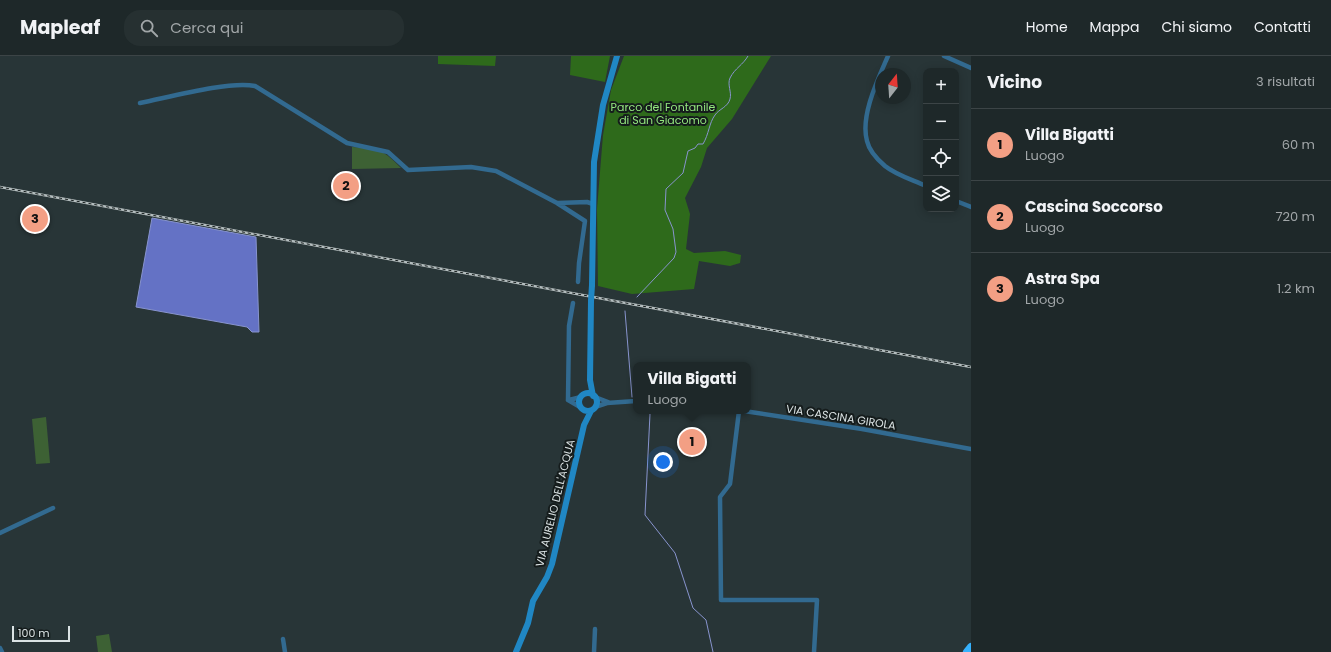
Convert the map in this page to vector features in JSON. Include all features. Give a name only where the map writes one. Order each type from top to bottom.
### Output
[{"type":"highway","points":[[967,652],[971,647]]},
{"type":"street","points":[[593,409],[597,402],[590,380],[594,162],[599,127],[617,56]]},
{"type":"street","points":[[888,56],[869,106],[865,127],[867,142],[873,153],[886,166],[923,184]]},
{"type":"street","points":[[944,56],[971,68]]},
{"type":"street","points":[[140,103],[244,84],[255,86],[347,143],[388,152],[408,170],[471,167],[496,171],[557,203],[585,221],[578,282]]},
{"type":"street","points":[[557,203],[587,202],[593,204]]},
{"type":"street","points":[[959,202],[971,207]]},
{"type":"street","points":[[568,400],[569,326],[573,303]]},
{"type":"street","points":[[581,408],[579,402],[590,380]]},
{"type":"street","points":[[568,400],[587,394],[612,402]]},
{"type":"street","points":[[568,400],[581,408],[593,409],[612,402],[633,401]]},
{"type":"street","name":"VIA AURELIO DELL'ACQUA","points":[[581,408],[584,425]]},
{"type":"street","name":"VIA AURELIO DELL'ACQUA","points":[[516,652],[528,623],[533,601],[547,577],[555,553],[584,425],[593,409]]},
{"type":"street","name":"VIA CASCINA GIROLA","points":[[751,412],[971,449]]},
{"type":"street","points":[[739,414],[730,484],[720,498],[721,600],[817,600],[814,652]]},
{"type":"street","points":[[0,533],[53,508]]},
{"type":"street","points":[[594,652],[595,629]]},
{"type":"street","points":[[283,639],[285,652]]},
{"type":"street","points":[[0,648],[2,652]]},
{"type":"green space","points":[[438,56],[496,56],[495,66],[438,64]]},
{"type":"green space","points":[[571,56],[610,56],[605,82],[570,75]]},
{"type":"green space","name":"Parco del Fontanile di San Giacomo","points":[[624,56],[771,56],[732,119],[707,148],[701,167],[685,198],[690,214],[686,249],[694,253],[725,251],[741,255],[740,263],[730,266],[699,261],[694,289],[632,294],[598,286],[597,209],[603,135],[611,90]]},
{"type":"green space","points":[[352,147],[368,148],[380,151],[401,168],[352,169]]},
{"type":"green space","points":[[46,417],[50,463],[36,464],[32,419]]},
{"type":"green space","points":[[109,634],[112,652],[98,652],[96,636]]},
{"type":"water","points":[[152,218],[256,237],[259,332],[252,332],[247,327],[136,307]]},
{"type":"waterway","points":[[637,297],[674,258],[676,252],[673,229],[665,210],[666,189],[683,173],[688,151],[695,148],[698,144],[703,144],[713,118],[729,102],[730,78],[748,56]]},
{"type":"waterway","points":[[625,311],[632,397]]},
{"type":"waterway","points":[[650,414],[645,515],[675,553],[693,608],[706,620],[713,652]]},
{"type":"railway","points":[[0,187],[971,367]]},
{"type":"place","name":"Cascina Soccorso","points":[[346,186]]},
{"type":"place","name":"Astra Spa","points":[[35,219]]},
{"type":"place","name":"Villa Bigatti","points":[[692,442]]}]
